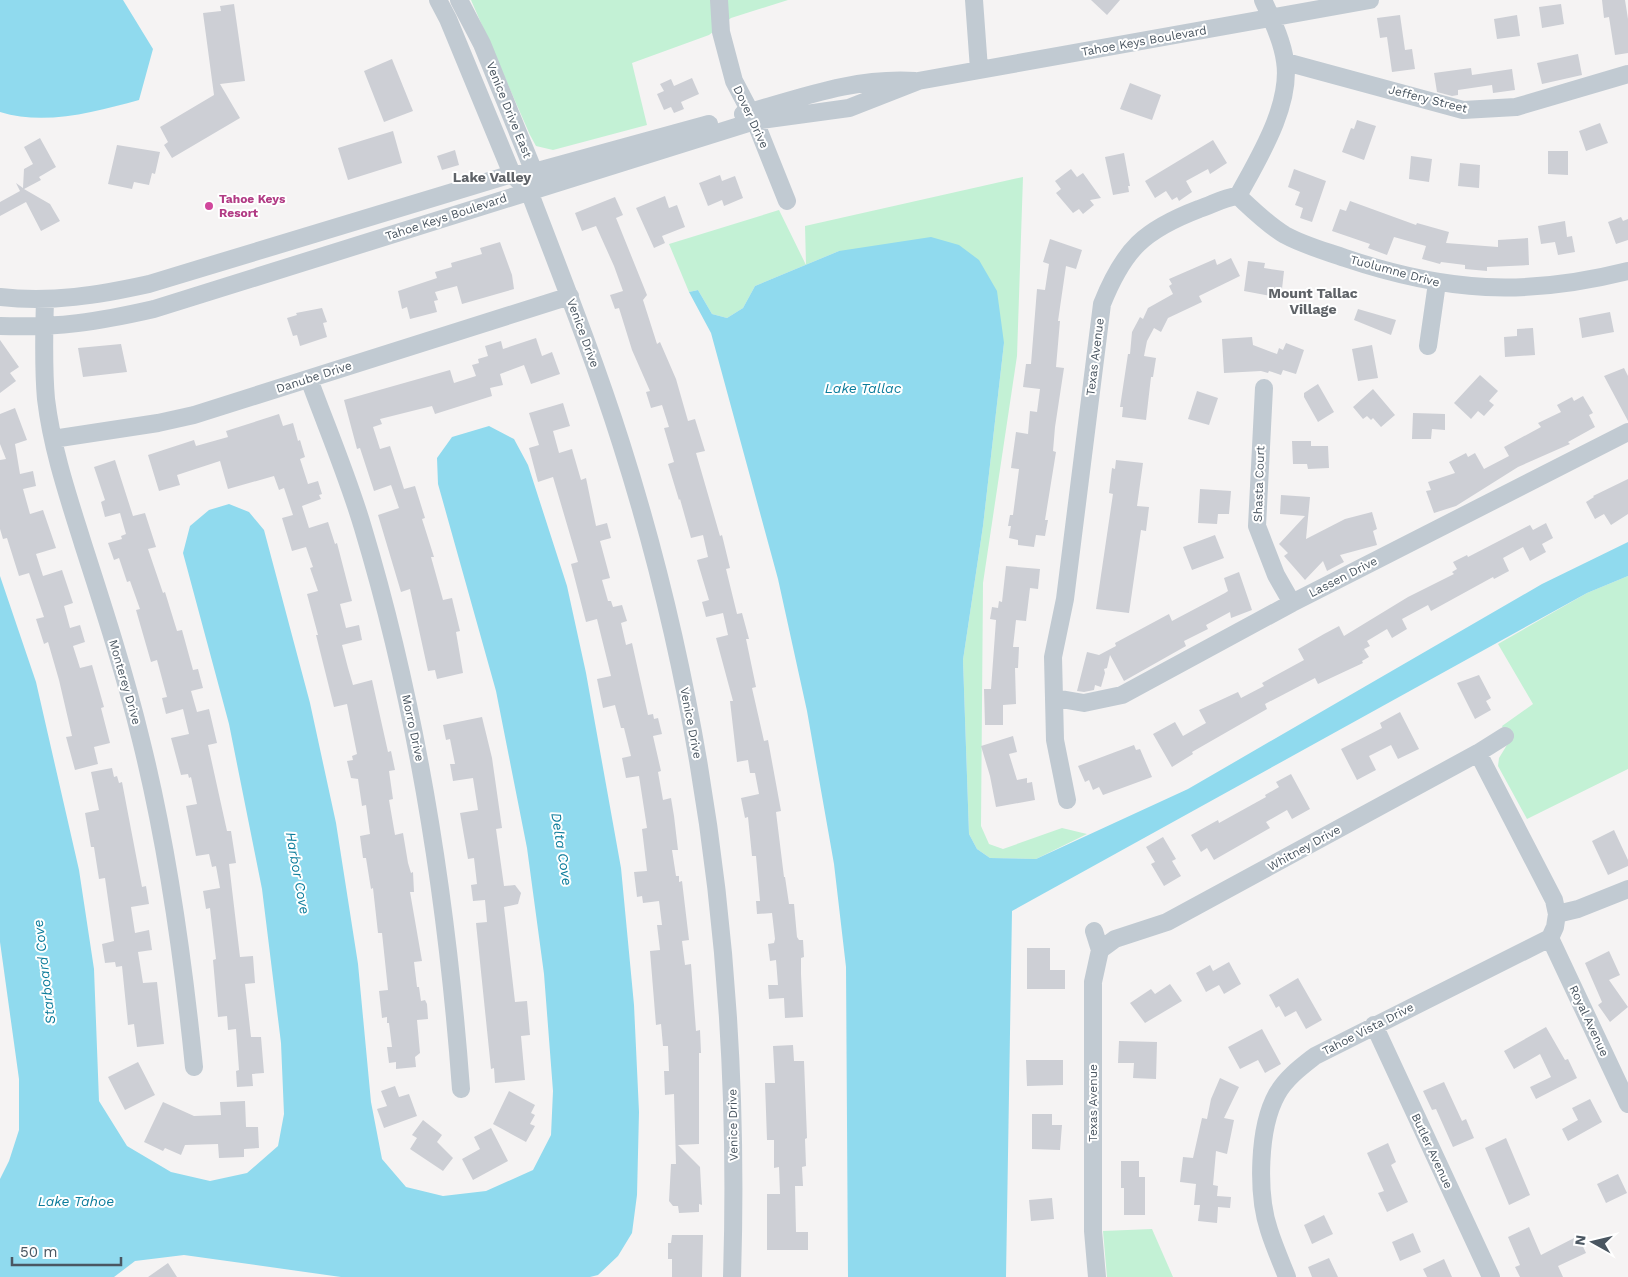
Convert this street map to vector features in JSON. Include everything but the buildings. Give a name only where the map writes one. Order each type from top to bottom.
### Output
[{"type":"street","name":"Venice Drive East","points":[[438,0],[448,19],[512,174],[529,191]]},
{"type":"street","name":"Venice Drive East","points":[[459,0],[482,44],[534,172],[529,191]]},
{"type":"street","name":"Dover Drive","points":[[719,0],[721,32],[734,81],[752,117],[787,201]]},
{"type":"street","points":[[974,0],[979,69]]},
{"type":"street","points":[[1238,196],[1270,138],[1285,85],[1286,62],[1272,19],[1263,0]]},
{"type":"street","name":"Tahoe Keys Boulevard","points":[[0,326],[44,328],[80,324],[154,309],[529,191],[848,84],[888,79],[918,81],[1370,0]]},
{"type":"street","name":"Jeffery Street","points":[[1286,62],[1463,110],[1485,110],[1516,106],[1628,74]]},
{"type":"street","name":"Tahoe Keys Boulevard","points":[[0,297],[45,300],[114,292],[149,284],[512,174],[534,172],[752,117]]},
{"type":"street","name":"Venice Drive","points":[[529,191],[570,296],[622,444],[652,550],[679,660],[704,792],[724,947],[732,1054],[732,1277]]},
{"type":"street","name":"Tuolumne Drive","points":[[1238,196],[1262,218],[1285,235],[1358,262],[1437,284],[1531,288],[1586,281],[1628,271]]},
{"type":"street","name":"Texas Avenue","points":[[1067,800],[1055,740],[1053,657],[1067,589],[1102,304],[1112,278],[1128,254],[1143,238],[1174,219],[1222,198],[1238,196]]},
{"type":"street","points":[[1428,346],[1437,284]]},
{"type":"street","name":"Danube Drive","points":[[53,440],[158,423],[194,415],[570,296]]},
{"type":"street","name":"Monterey Drive","points":[[45,300],[46,399],[53,440],[64,483],[115,646],[141,740],[155,801],[174,895],[194,1067]]},
{"type":"street","name":"Morro Drive","points":[[308,379],[363,526],[409,710],[426,792],[440,880],[456,1018],[461,1088]]},
{"type":"street","name":"Shasta Court","points":[[1264,388],[1257,526],[1276,575],[1292,603]]},
{"type":"street","name":"Lassen Drive","points":[[1055,698],[1084,703],[1122,695],[1292,603],[1628,432]]},
{"type":"street","name":"Whitney Drive","points":[[1100,950],[1115,939],[1168,922],[1478,753],[1505,736]]},
{"type":"street","points":[[1478,753],[1554,900],[1557,914],[1555,927],[1550,938]]},
{"type":"street","points":[[1557,914],[1578,909],[1628,889]]},
{"type":"street","name":"Texas Avenue","points":[[1094,931],[1100,950],[1093,982],[1093,1231],[1097,1277]]},
{"type":"street","name":"Tahoe Vista Drive","points":[[1288,1277],[1268,1229],[1262,1192],[1262,1157],[1268,1117],[1277,1094],[1292,1074],[1315,1056],[1550,938]]},
{"type":"street","name":"Royal Avenue","points":[[1550,938],[1628,1104]]},
{"type":"street","name":"Butler Avenue","points":[[1374,1026],[1491,1277]]},
{"type":"green space","points":[[471,0],[788,0],[731,18],[709,35],[632,63],[647,125],[553,150],[536,146]]},
{"type":"green space","points":[[1023,177],[1017,356],[983,583],[981,826],[989,844],[1003,849],[1062,828],[1087,834],[1036,859],[990,858],[977,849],[969,834],[963,660],[983,526],[1004,343],[839,251],[806,265],[805,226]]},
{"type":"green space","points":[[779,210],[806,265],[755,286],[743,308],[727,318],[712,314],[698,290],[689,292],[669,244]]},
{"type":"green space","points":[[1628,576],[1628,769],[1527,819],[1498,766],[1499,758],[1510,740],[1502,726],[1533,704],[1498,644],[1587,593]]},
{"type":"green space","points":[[1152,1229],[1173,1277],[1107,1277],[1103,1231]]},
{"type":"water","points":[[0,0],[123,0],[153,49],[139,100],[88,113],[52,118],[17,116],[0,112]]},
{"type":"water","name":"Lake Tallac","points":[[931,237],[959,245],[979,260],[997,291],[1004,343],[983,526],[963,660],[969,834],[977,849],[990,858],[1036,859],[1188,789],[1542,584],[1628,542],[1628,576],[1587,593],[1012,911],[1006,1277],[848,1277],[846,967],[834,864],[807,711],[778,579],[711,333],[689,292],[698,290],[712,314],[727,318],[743,308],[755,286],[839,251]]},
{"type":"water","name":"Lake Tahoe","points":[[489,426],[514,439],[528,465],[567,586],[586,673],[621,868],[634,1005],[639,1112],[637,1195],[632,1233],[618,1256],[598,1275],[590,1277],[341,1277],[184,1255],[135,1261],[114,1277],[0,1277],[0,1179],[9,1161],[19,1130],[19,1079],[0,942],[0,576],[36,682],[79,870],[94,969],[99,1101],[127,1146],[171,1172],[210,1181],[247,1173],[278,1146],[284,1114],[281,1043],[262,889],[229,724],[183,553],[190,526],[209,510],[229,504],[249,512],[264,530],[310,703],[336,823],[358,964],[371,1102],[382,1159],[406,1187],[443,1196],[486,1191],[533,1170],[551,1135],[553,1091],[544,974],[527,848],[496,691],[438,484],[437,458],[452,437]]},
{"type":"place","name":"Tahoe Keys Resort","points":[[209,206]]},
{"type":"district","name":"Lake Valley","points":[[492,177]]},
{"type":"district","name":"Mount Tallac Village","points":[[1313,302]]},
{"type":"water label","name":"Delta Cove","points":[[562,849]]},
{"type":"water label","name":"Harbor Cove","points":[[298,873]]},
{"type":"water label","name":"Starboard Cove","points":[[44,972]]}]
